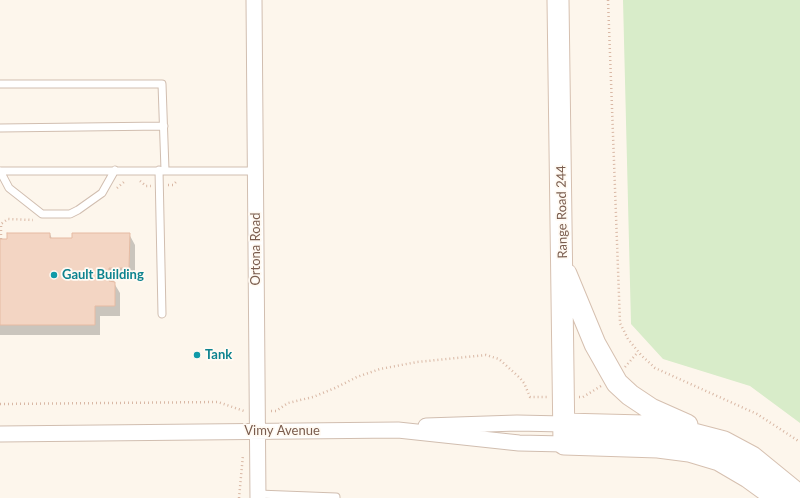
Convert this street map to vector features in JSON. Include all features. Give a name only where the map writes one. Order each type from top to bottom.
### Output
[{"type":"street","name":"Ortona Road","points":[[254,0],[255,171],[251,431],[258,496]]},
{"type":"street","name":"Range Road 244","points":[[558,0],[563,265],[564,444]]},
{"type":"street","points":[[563,265],[595,344],[617,383],[630,395],[651,409],[724,442],[752,457],[800,496]]},
{"type":"street","points":[[398,430],[424,426],[517,423],[644,426],[678,430],[724,442]]},
{"type":"street","name":"Vimy Avenue","points":[[0,434],[398,430],[519,443],[564,444]]},
{"type":"street","points":[[564,444],[658,447],[689,451],[719,460],[748,477],[777,498]]},
{"type":"lane","points":[[0,84],[162,84],[164,126],[162,170],[159,186],[162,314]]},
{"type":"lane","points":[[0,128],[164,126]]},
{"type":"lane","points":[[115,170],[102,192],[78,210],[70,214],[42,214],[28,205],[9,188],[0,171],[115,170],[162,170],[255,171]]},
{"type":"lane","points":[[258,496],[336,496],[336,498]]},
{"type":"path","points":[[608,0],[620,323],[628,339],[638,352],[655,368],[757,414],[800,442]]},
{"type":"path","points":[[136,180],[142,182],[146,186],[159,186],[173,185],[180,178]]},
{"type":"path","points":[[113,191],[125,181],[130,179]]},
{"type":"path","points":[[1,239],[1,224],[8,219],[37,220],[27,216]]},
{"type":"path","points":[[623,370],[638,352]]},
{"type":"path","points":[[0,404],[218,402],[251,411],[276,412],[288,403],[313,397],[357,377],[380,369],[417,362],[486,355],[499,359],[524,383],[530,397],[535,397]]},
{"type":"path","points":[[583,396],[605,384]]},
{"type":"path","points":[[239,498],[251,431],[251,411]]},
{"type":"green space","points":[[623,0],[800,0],[800,423],[750,386],[663,359],[631,324]]},
{"type":"building","name":"Gault Building","points":[[7,233],[50,233],[50,238],[72,238],[72,233],[130,233],[129,268],[109,268],[109,281],[115,282],[115,306],[95,306],[95,325],[0,325],[0,239],[7,239]]},
{"type":"place","name":"Gault Building","points":[[54,275]]},
{"type":"place","name":"Tank","points":[[197,355]]}]
